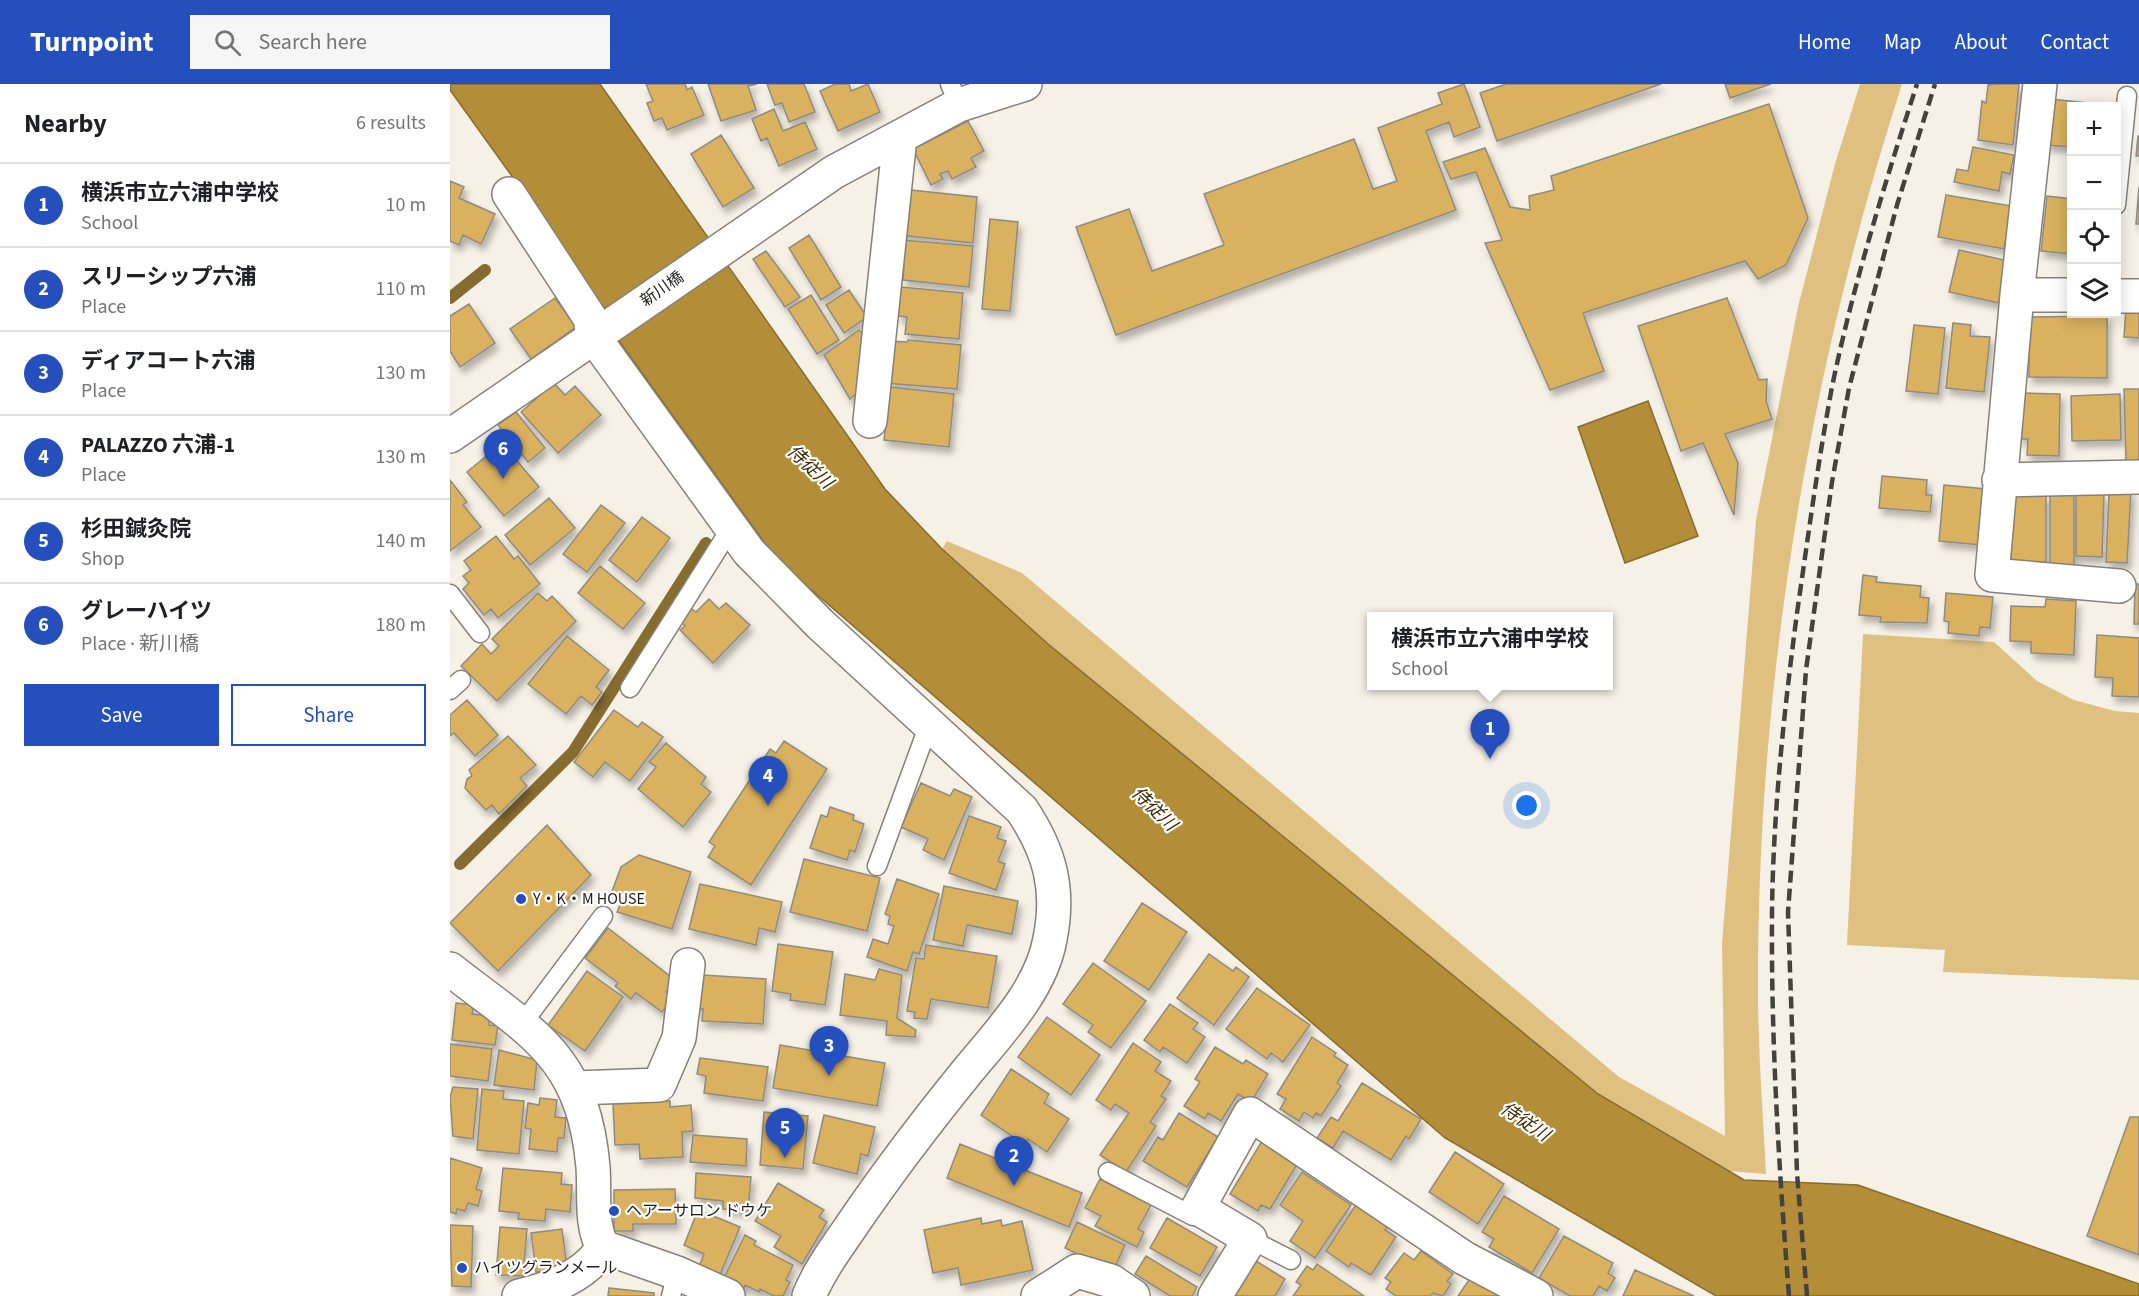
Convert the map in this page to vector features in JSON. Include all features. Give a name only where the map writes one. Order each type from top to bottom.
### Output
[{"type":"street","name":"新川橋","points":[[450,436],[834,172],[900,137],[954,94],[1025,84]]},
{"type":"street","points":[[2040,84],[2017,295],[1992,575],[2119,586]]},
{"type":"street","points":[[870,421],[900,137]]},
{"type":"street","points":[[509,194],[749,552],[820,624],[928,727],[1022,810],[1039,836],[1049,863],[1055,898],[1050,941],[1038,972],[1012,1017],[929,1119],[877,1190],[817,1277],[809,1296]]},
{"type":"street","points":[[2017,295],[2067,296]]},
{"type":"street","points":[[2121,296],[2139,296]]},
{"type":"street","points":[[2000,480],[2139,477]]},
{"type":"street","points":[[576,1088],[659,1085],[679,1038],[688,964]]},
{"type":"street","points":[[451,975],[522,1024],[554,1055],[576,1088],[589,1138],[597,1237],[603,1247],[674,1284],[728,1296]]},
{"type":"street","points":[[1215,1296],[1250,1239],[1198,1208],[1250,1114],[1464,1258],[1536,1296]]},
{"type":"street","points":[[519,1296],[577,1274],[597,1258],[603,1247]]},
{"type":"street","points":[[1038,1296],[1077,1271],[1111,1281],[1133,1296]]},
{"type":"lane","points":[[2121,156],[2127,96]]},
{"type":"lane","points":[[630,688],[731,528]]},
{"type":"lane","points":[[450,594],[480,633]]},
{"type":"lane","points":[[877,866],[928,727]]},
{"type":"lane","points":[[522,1024],[603,916]]},
{"type":"lane","points":[[1108,1172],[1193,1216],[1198,1208]]},
{"type":"lane","points":[[1250,1239],[1291,1260]]},
{"type":"shaded area","points":[[1860,84],[1902,84],[1869,194],[1840,305],[1815,418],[1794,532],[1778,646],[1767,761],[1760,876],[1758,1014],[1766,1174],[1729,1171],[1598,1094],[1043,640],[942,549],[947,541],[1022,573],[1619,1077],[1725,1136],[1722,944],[1756,520],[1798,307],[1835,164]]},
{"type":"shaded area","points":[[1863,634],[1994,642],[2037,681],[2074,700],[2115,711],[2139,713],[2139,980],[1943,972],[1945,950],[1847,945]]},
{"type":"water","name":"侍従川","points":[[450,84],[600,84],[885,489],[942,549],[1048,644],[1598,1094],[1744,1180],[1858,1185],[2139,1284],[2139,1296],[1716,1296],[1445,1138],[777,560],[598,312],[514,179],[450,90]]},
{"type":"water","points":[[1648,401],[1698,536],[1625,563],[1578,427]]},
{"type":"building","points":[[646,84],[685,84],[687,90],[692,87],[704,115],[667,130],[662,118],[654,121],[647,103],[653,101]]},
{"type":"building","points":[[708,84],[757,84],[748,86],[756,110],[721,121]]},
{"type":"building","points":[[767,84],[804,84],[815,112],[789,122],[782,103],[775,105]]},
{"type":"building","points":[[835,84],[849,84],[851,91],[868,84],[880,112],[838,131],[820,91]]},
{"type":"building","points":[[1464,84],[1480,127],[1454,137],[1449,122],[1426,131],[1456,210],[1116,335],[1076,227],[1129,209],[1152,271],[1224,245],[1204,194],[1354,139],[1373,189],[1397,181],[1378,128],[1442,104],[1438,93]]},
{"type":"building","points":[[1506,84],[1661,84],[1497,141],[1480,93]]},
{"type":"building","points":[[1725,84],[1771,84],[1730,98]]},
{"type":"building","points":[[2019,84],[2013,145],[1978,140],[1982,101],[1986,103],[1988,85]]},
{"type":"building","points":[[2051,99],[2078,102],[2067,102],[2067,147],[2046,145]]},
{"type":"building","points":[[1769,104],[1808,218],[1786,265],[1758,279],[1745,261],[1583,313],[1604,371],[1550,390],[1485,243],[1502,240],[1476,172],[1451,179],[1443,162],[1485,148],[1510,207],[1530,210],[1529,196],[1554,190],[1551,176]]},
{"type":"building","points":[[774,109],[783,131],[805,122],[817,149],[779,166],[767,138],[761,141],[752,119]]},
{"type":"building","points":[[968,121],[984,151],[971,158],[976,167],[952,179],[948,171],[940,174],[943,179],[931,185],[913,149]]},
{"type":"building","points":[[721,135],[754,188],[723,207],[691,154]]},
{"type":"building","points":[[2138,136],[2139,156],[2136,156]]},
{"type":"building","points":[[1973,147],[2014,155],[2010,174],[2002,172],[1999,191],[1954,182],[1957,169],[1968,171]]},
{"type":"building","points":[[450,181],[464,187],[459,198],[495,214],[481,244],[463,235],[459,245],[450,241]]},
{"type":"building","points":[[2139,187],[2139,224],[2136,224]]},
{"type":"building","points":[[911,190],[977,197],[973,243],[899,235],[902,206],[910,207]]},
{"type":"building","points":[[1946,195],[2012,206],[2004,249],[1938,237]]},
{"type":"building","points":[[2047,196],[2067,198],[2067,254],[2041,251]]},
{"type":"building","points":[[990,219],[1018,222],[1010,311],[982,309]]},
{"type":"building","points":[[809,235],[841,287],[821,300],[789,248]]},
{"type":"building","points":[[902,240],[973,246],[969,287],[903,280],[904,265],[899,264]]},
{"type":"building","points":[[1959,250],[2009,261],[1999,303],[1949,292]]},
{"type":"building","points":[[766,251],[800,297],[785,307],[753,259]]},
{"type":"building","points":[[901,287],[963,293],[959,339],[905,334],[907,317],[898,316]]},
{"type":"building","points":[[849,290],[867,317],[844,333],[826,305]]},
{"type":"building","points":[[811,295],[839,340],[817,354],[788,309]]},
{"type":"building","points":[[555,298],[576,327],[531,359],[510,329]]},
{"type":"building","points":[[1727,298],[1759,380],[1767,379],[1766,401],[1772,419],[1725,434],[1738,463],[1734,515],[1703,443],[1681,451],[1638,326]]},
{"type":"building","points":[[469,304],[495,343],[460,367],[450,351],[450,316]]},
{"type":"building","points":[[2126,308],[2139,309],[2139,338],[2124,337]]},
{"type":"building","points":[[2029,317],[2107,318],[2107,378],[2029,377]]},
{"type":"building","points":[[1953,323],[1971,325],[1970,336],[1990,337],[1984,392],[1946,388]]},
{"type":"building","points":[[1914,325],[1945,328],[1938,394],[1906,391]]},
{"type":"building","points":[[859,330],[865,337],[860,390],[850,399],[824,355]]},
{"type":"building","points":[[908,340],[961,345],[957,389],[886,383],[890,341],[907,342]]},
{"type":"building","points":[[554,383],[565,395],[575,386],[601,415],[558,453],[521,412]]},
{"type":"building","points":[[890,387],[954,394],[949,447],[884,440]]},
{"type":"building","points":[[2124,389],[2139,389],[2139,462],[2126,463]]},
{"type":"building","points":[[2020,393],[2060,394],[2059,456],[2027,455],[2028,439],[2020,439]]},
{"type":"building","points":[[2120,394],[2121,440],[2072,441],[2071,396]]},
{"type":"building","points":[[516,412],[545,448],[528,462],[498,425]]},
{"type":"building","points":[[502,443],[539,487],[504,516],[467,472]]},
{"type":"building","points":[[1882,476],[1927,480],[1926,495],[1932,495],[1930,512],[1879,508]]},
{"type":"building","points":[[450,480],[467,502],[463,505],[481,527],[450,551]]},
{"type":"building","points":[[1944,485],[1986,489],[1981,545],[1939,541]]},
{"type":"building","points":[[2113,490],[2131,491],[2127,563],[2106,562],[2109,494],[2113,494]]},
{"type":"building","points":[[2076,493],[2104,494],[2102,557],[2076,556]]},
{"type":"building","points":[[2074,495],[2074,567],[2050,567],[2050,496]]},
{"type":"building","points":[[2011,496],[2046,496],[2046,562],[2011,562]]},
{"type":"building","points":[[549,498],[575,528],[530,565],[505,535]]},
{"type":"building","points":[[601,505],[625,523],[587,572],[563,554]]},
{"type":"building","points":[[642,517],[670,538],[637,582],[609,560]]},
{"type":"building","points":[[496,536],[514,559],[518,556],[540,584],[498,618],[491,609],[484,615],[463,589],[469,583],[463,576],[471,570],[464,561]]},
{"type":"building","points":[[600,566],[645,603],[623,629],[578,593]]},
{"type":"building","points":[[1863,575],[1877,577],[1876,582],[1921,586],[1920,597],[1929,598],[1927,623],[1880,622],[1881,617],[1859,615]]},
{"type":"building","points":[[2135,584],[2139,584],[2139,624],[2134,624]]},
{"type":"building","points":[[538,593],[547,601],[552,596],[576,621],[497,701],[461,666],[482,644],[491,654],[499,646],[492,639]]},
{"type":"building","points":[[1946,593],[1993,597],[1990,628],[1980,627],[1979,636],[1948,633],[1949,622],[1944,621]]},
{"type":"building","points":[[709,599],[719,609],[726,603],[750,625],[713,663],[680,630],[685,626],[680,621],[692,609],[696,612]]},
{"type":"building","points":[[2046,599],[2076,601],[2074,655],[2031,653],[2031,642],[2010,641],[2011,606],[2045,607]]},
{"type":"building","points":[[2097,635],[2139,638],[2139,697],[2112,696],[2113,678],[2095,677]]},
{"type":"building","points":[[567,636],[609,670],[596,687],[602,692],[592,705],[581,696],[566,714],[528,684]]},
{"type":"building","points":[[467,700],[498,735],[475,756],[454,733],[450,736],[450,715]]},
{"type":"building","points":[[614,710],[638,727],[642,722],[663,737],[630,781],[605,762],[593,777],[574,762]]},
{"type":"building","points":[[508,736],[536,765],[520,778],[527,786],[499,814],[492,805],[486,810],[465,788],[467,779],[472,776],[469,770]]},
{"type":"building","points":[[784,741],[827,769],[751,885],[708,857],[715,846],[709,842],[770,749],[776,753]]},
{"type":"building","points":[[666,743],[706,777],[701,784],[711,792],[683,827],[638,789],[656,767],[649,762]]},
{"type":"building","points":[[921,783],[950,796],[954,789],[972,797],[944,860],[923,850],[928,839],[901,827]]},
{"type":"building","points":[[830,807],[854,815],[853,820],[864,824],[855,852],[850,850],[847,860],[810,848],[821,815],[827,817]]},
{"type":"building","points":[[969,816],[1001,827],[997,838],[1006,841],[998,861],[1005,864],[996,890],[949,873]]},
{"type":"building","name":"Y・K・M HOUSE","points":[[547,825],[591,875],[498,971],[450,923]]},
{"type":"building","points":[[639,855],[691,872],[672,929],[617,912],[623,898],[611,894],[621,867]]},
{"type":"building","points":[[804,859],[880,878],[867,931],[790,912]]},
{"type":"building","points":[[897,879],[939,894],[919,954],[913,952],[907,971],[867,957],[873,939],[888,944],[894,926],[888,924],[890,916],[885,914]]},
{"type":"building","points":[[700,884],[782,902],[775,932],[759,928],[756,945],[689,929]]},
{"type":"building","points":[[944,886],[1018,901],[1012,934],[967,925],[963,946],[933,940]]},
{"type":"building","points":[[1142,903],[1187,932],[1149,990],[1104,961]]},
{"type":"building","points":[[608,928],[675,980],[666,992],[673,998],[662,1012],[636,993],[631,999],[615,986],[618,983],[585,958]]},
{"type":"building","points":[[778,944],[833,952],[825,1005],[790,1000],[791,994],[772,991]]},
{"type":"building","points":[[926,945],[997,956],[988,1008],[931,999],[927,1019],[914,1018],[915,1012],[907,1011],[916,958],[924,959]]},
{"type":"building","points":[[1209,954],[1233,971],[1236,967],[1249,977],[1214,1025],[1177,998]]},
{"type":"building","points":[[1093,963],[1146,1001],[1111,1048],[1088,1032],[1093,1025],[1063,1004]]},
{"type":"building","points":[[879,969],[902,975],[897,1018],[916,1030],[915,1037],[886,1035],[887,1021],[840,1015],[845,974],[875,980]]},
{"type":"building","points":[[587,971],[623,997],[585,1051],[548,1025]]},
{"type":"building","points":[[703,975],[766,979],[763,1024],[702,1021],[703,1009],[694,1008],[695,989],[702,989]]},
{"type":"building","points":[[1257,988],[1310,1025],[1283,1062],[1271,1053],[1267,1059],[1226,1029]]},
{"type":"building","points":[[456,1003],[474,1005],[472,1014],[489,1016],[489,1025],[498,1026],[495,1045],[452,1040]]},
{"type":"building","points":[[1170,1004],[1198,1023],[1193,1029],[1205,1037],[1187,1063],[1163,1047],[1160,1052],[1144,1040]]},
{"type":"building","points":[[1047,1017],[1100,1055],[1071,1095],[1018,1057]]},
{"type":"building","points":[[1312,1037],[1336,1053],[1334,1056],[1348,1065],[1337,1083],[1341,1086],[1321,1116],[1316,1113],[1313,1118],[1304,1112],[1299,1121],[1280,1109],[1286,1099],[1277,1094]]},
{"type":"building","points":[[1133,1043],[1161,1062],[1155,1071],[1171,1081],[1161,1096],[1166,1099],[1150,1122],[1156,1126],[1126,1172],[1100,1155],[1129,1113],[1115,1104],[1111,1110],[1096,1100]]},
{"type":"building","points":[[450,1044],[492,1049],[488,1081],[450,1076]]},
{"type":"building","points":[[780,1045],[885,1063],[877,1106],[773,1088]]},
{"type":"building","points":[[1215,1047],[1243,1064],[1246,1060],[1268,1074],[1251,1102],[1238,1094],[1221,1121],[1208,1113],[1205,1119],[1184,1106],[1200,1082],[1195,1079]]},
{"type":"building","points":[[499,1050],[537,1060],[534,1090],[494,1085]]},
{"type":"building","points":[[700,1058],[768,1067],[763,1101],[704,1093],[706,1076],[697,1074]]},
{"type":"building","points":[[1011,1069],[1049,1094],[1044,1103],[1069,1119],[1047,1152],[1028,1139],[1025,1145],[981,1115]]},
{"type":"building","points":[[1362,1083],[1421,1119],[1409,1139],[1406,1136],[1391,1160],[1343,1131],[1333,1148],[1317,1138],[1331,1117],[1338,1121]]},
{"type":"building","points":[[453,1087],[478,1089],[473,1139],[453,1136],[450,1097]]},
{"type":"building","points":[[482,1089],[504,1091],[503,1099],[524,1101],[519,1154],[477,1150]]},
{"type":"building","points":[[540,1098],[557,1100],[555,1117],[566,1118],[564,1138],[558,1138],[557,1152],[529,1149],[531,1129],[525,1128],[528,1103],[539,1105]]},
{"type":"building","points":[[670,1101],[670,1107],[691,1105],[693,1131],[682,1132],[683,1157],[640,1159],[639,1144],[615,1145],[613,1104]]},
{"type":"building","points":[[764,1112],[808,1116],[803,1169],[760,1165]]},
{"type":"building","points":[[1179,1113],[1218,1137],[1187,1187],[1143,1161],[1158,1137],[1163,1140]]},
{"type":"building","points":[[824,1115],[875,1127],[868,1156],[861,1154],[857,1174],[813,1163]]},
{"type":"building","points":[[2130,1117],[2139,1117],[2139,1255],[2087,1236]]},
{"type":"building","points":[[693,1135],[747,1139],[746,1166],[690,1162]]},
{"type":"building","points":[[1262,1141],[1298,1163],[1270,1209],[1261,1205],[1258,1211],[1230,1194]]},
{"type":"building","points":[[960,1144],[1082,1193],[1069,1227],[947,1178]]},
{"type":"building","points":[[1455,1152],[1504,1184],[1478,1224],[1429,1192]]},
{"type":"building","points":[[450,1158],[482,1168],[476,1189],[482,1191],[478,1206],[468,1203],[465,1211],[457,1209],[456,1214],[450,1212]]},
{"type":"building","points":[[503,1168],[562,1173],[561,1184],[572,1185],[570,1212],[546,1209],[545,1221],[518,1219],[519,1213],[499,1211]]},
{"type":"building","points":[[1302,1172],[1351,1205],[1315,1258],[1290,1241],[1303,1221],[1280,1205]]},
{"type":"building","points":[[696,1173],[751,1177],[748,1211],[723,1209],[723,1201],[695,1198]]},
{"type":"building","points":[[1100,1179],[1151,1205],[1138,1229],[1144,1232],[1137,1247],[1095,1226],[1101,1216],[1085,1208]]},
{"type":"building","points":[[778,1183],[824,1210],[819,1217],[827,1222],[802,1264],[774,1247],[781,1236],[755,1221]]},
{"type":"building","points":[[675,1189],[676,1224],[633,1224],[633,1231],[614,1231],[614,1190]]},
{"type":"building","points":[[1504,1196],[1559,1229],[1532,1273],[1489,1247],[1494,1239],[1482,1232]]},
{"type":"building","points":[[1357,1203],[1389,1224],[1385,1230],[1396,1237],[1371,1275],[1351,1263],[1349,1267],[1326,1251]]},
{"type":"building","points":[[706,1213],[740,1227],[719,1277],[698,1269],[704,1254],[684,1245],[696,1215],[704,1218]]},
{"type":"building","points":[[981,1218],[982,1224],[1001,1220],[1002,1226],[1022,1221],[1033,1270],[961,1285],[958,1268],[933,1273],[924,1230]]},
{"type":"building","points":[[1167,1218],[1217,1247],[1200,1276],[1150,1248]]},
{"type":"building","points":[[1077,1222],[1125,1245],[1113,1271],[1065,1248]]},
{"type":"building","name":"ハイツグランメール","points":[[450,1225],[473,1226],[471,1287],[452,1286]]},
{"type":"building","points":[[500,1227],[527,1229],[523,1276],[496,1275]]},
{"type":"building","points":[[562,1229],[567,1268],[536,1272],[531,1233]]},
{"type":"building","points":[[745,1235],[756,1241],[754,1245],[793,1265],[786,1280],[790,1282],[783,1296],[774,1296],[760,1289],[759,1292],[745,1285],[743,1290],[723,1280]]},
{"type":"building","points":[[1564,1236],[1613,1263],[1608,1273],[1615,1278],[1607,1291],[1599,1286],[1593,1296],[1570,1296],[1539,1278]]},
{"type":"building","points":[[1421,1251],[1453,1274],[1447,1281],[1451,1284],[1443,1296],[1433,1293],[1430,1296],[1396,1296],[1386,1289],[1391,1282],[1385,1278],[1404,1253],[1414,1260]]},
{"type":"building","points":[[1146,1256],[1197,1287],[1192,1296],[1170,1296],[1135,1274]]},
{"type":"building","points":[[1256,1261],[1285,1279],[1275,1296],[1235,1296]]},
{"type":"building","points":[[1317,1264],[1364,1296],[1293,1296],[1301,1285],[1296,1282],[1307,1266],[1313,1270]]},
{"type":"building","points":[[1635,1270],[1694,1296],[1623,1296]]},
{"type":"building","points":[[1471,1277],[1500,1296],[1458,1296]]},
{"type":"building","points":[[609,1288],[654,1293],[654,1296],[608,1296]]},
{"type":"waterway","points":[[450,298],[485,270]]},
{"type":"waterway","points":[[460,864],[573,752],[706,543]]},
{"type":"railway","points":[[1789,1296],[1776,1105],[1772,962],[1774,838],[1784,725],[1797,613],[1832,387],[1860,272],[1917,84]]},
{"type":"railway","points":[[1807,1296],[1797,1173],[1788,912],[1806,670],[1832,482],[1849,388],[1897,205],[1935,84]]},
{"type":"place","name":"グレーハイツ","points":[[503,479]]},
{"type":"place","name":"横浜市立六浦中学校","points":[[1490,759]]},
{"type":"place","name":"PALAZZO 六浦-1","points":[[768,806]]},
{"type":"place","name":"Y・K・M HOUSE","points":[[521,899]]},
{"type":"place","name":"ディアコート六浦","points":[[829,1076]]},
{"type":"place","name":"杉田鍼灸院","points":[[785,1158]]},
{"type":"place","name":"スリーシップ六浦","points":[[1014,1186]]},
{"type":"place","name":"ヘアーサロン ドウケ","points":[[614,1211]]},
{"type":"place","name":"ハイツグランメール","points":[[462,1268]]}]
